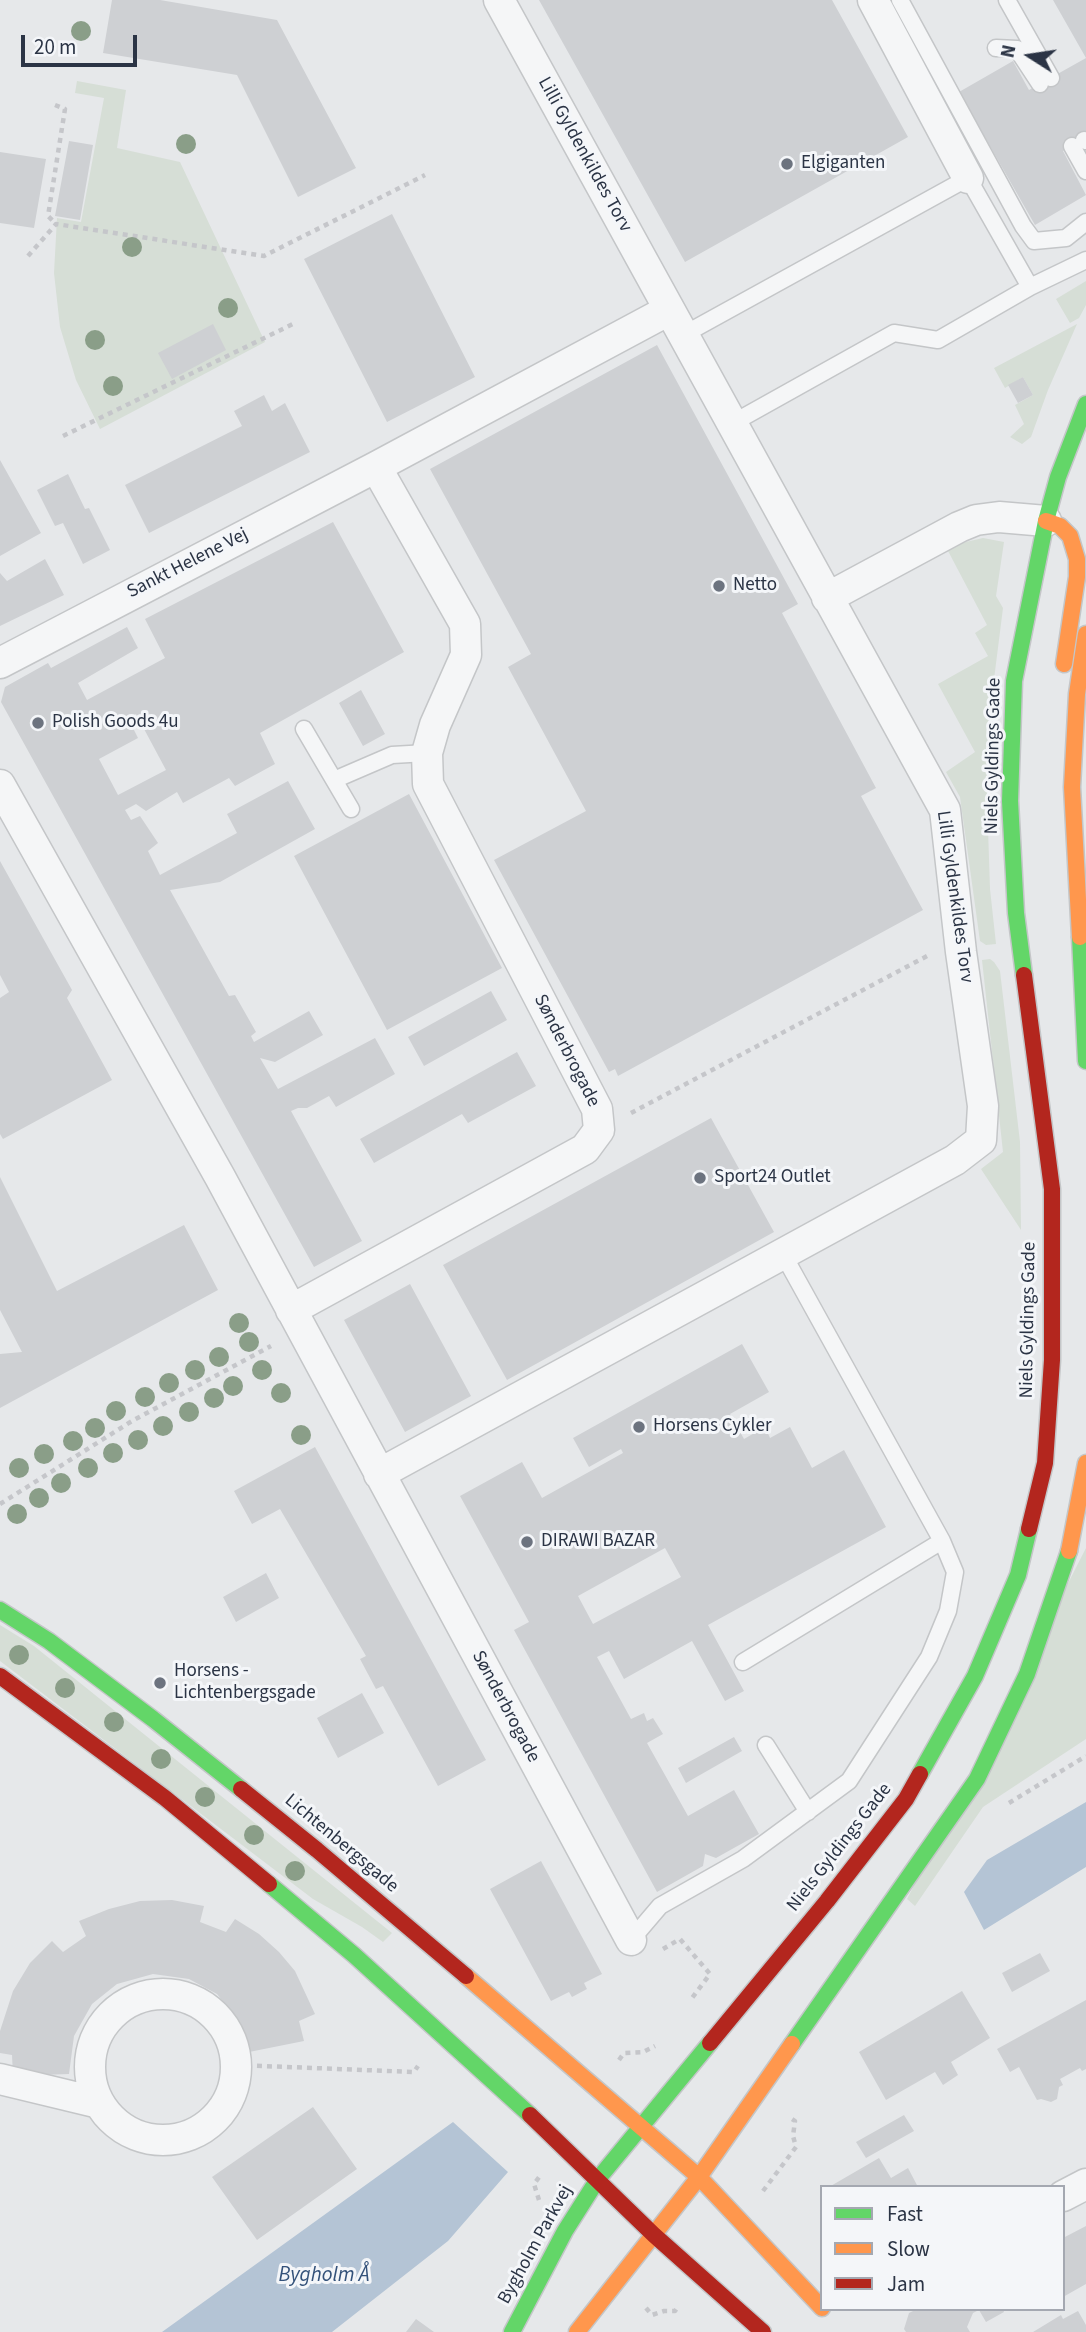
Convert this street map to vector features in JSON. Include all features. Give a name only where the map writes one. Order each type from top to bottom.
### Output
[{"type":"street","name":"Lilli Gyldenkildes Torv","points":[[499,0],[945,810],[961,952],[983,1106],[981,1140],[956,1160],[783,1254]]},
{"type":"street","points":[[873,0],[968,178]]},
{"type":"street","name":"Sankt Helene Vej","points":[[0,663],[534,383],[676,322]]},
{"type":"street","name":"Niels Gyldings Gade","points":[[598,2179],[827,1900],[906,1799],[975,1675],[1018,1574],[1045,1463],[1052,1360],[1052,1189],[1016,913],[1010,801],[1014,681],[1046,521],[1058,477],[1086,404]]},
{"type":"street","name":"Sønderbrogade","points":[[297,1320],[585,1149],[599,1130],[597,1109],[428,784],[427,753],[435,725],[466,656],[465,624],[376,467]]},
{"type":"street","points":[[827,598],[976,520],[999,517],[1046,521],[1060,526],[1070,536],[1077,559],[1061,684]]},
{"type":"street","points":[[1086,634],[1077,694],[1072,787],[1086,1061]]},
{"type":"street","points":[[1059,740],[1062,760],[1072,787]]},
{"type":"street","name":"Sønderbrogade","points":[[0,785],[220,1177],[631,1940]]},
{"type":"street","points":[[379,1474],[783,1254]]},
{"type":"street","points":[[577,2332],[699,2177],[977,1779],[1027,1674],[1081,1509],[1086,1463]]},
{"type":"street","name":"Lichtenbergsgade","points":[[0,1611],[49,1641],[143,1711],[284,1824],[699,2177]]},
{"type":"street","points":[[0,1676],[165,1798],[354,1955],[598,2179],[654,2235],[763,2332]]},
{"type":"street","points":[[158,1993],[197,2001],[214,2013],[227,2029],[237,2065],[234,2087],[225,2107],[212,2122],[192,2135],[174,2140],[153,2140],[132,2134],[114,2122],[99,2103],[91,2082],[90,2058],[97,2035],[111,2015],[131,2001],[158,1993]]},
{"type":"street","points":[[0,2079],[99,2103]]},
{"type":"street","points":[[699,2177],[820,2307]]},
{"type":"street","name":"Bygholm Parkvej","points":[[512,2332],[565,2231],[598,2179]]},
{"type":"street","points":[[1065,2195],[1086,2184]]},
{"type":"street","points":[[824,2311],[836,2323]]},
{"type":"lane","points":[[900,0],[1023,226],[1034,241],[1066,238],[1086,222]]},
{"type":"lane","points":[[996,48],[1017,49],[1045,81],[1007,0]]},
{"type":"lane","points":[[1081,143],[1086,171]]},
{"type":"lane","points":[[676,322],[968,178],[1030,287]]},
{"type":"lane","points":[[731,424],[894,333],[938,340],[1030,287],[1086,260]]},
{"type":"lane","points":[[304,729],[351,809]]},
{"type":"lane","points":[[334,780],[392,755],[427,753]]},
{"type":"lane","points":[[631,1940],[660,1906],[743,1859],[849,1781],[929,1657],[948,1611],[955,1572],[942,1541],[783,1254]]},
{"type":"lane","points":[[743,1662],[942,1541]]},
{"type":"lane","points":[[766,1745],[808,1812]]},
{"type":"path","points":[[55,104],[65,109],[48,216],[56,224],[264,256],[425,175]]},
{"type":"path","points":[[28,256],[56,224]]},
{"type":"path","points":[[63,436],[295,323]]},
{"type":"path","points":[[599,1130],[929,955],[961,952]]},
{"type":"path","points":[[0,1504],[297,1320]]},
{"type":"path","points":[[631,1940],[643,1960],[680,1939],[710,1974],[686,2007]]},
{"type":"path","points":[[237,2065],[414,2072],[444,2036]]},
{"type":"path","points":[[599,2090],[624,2053],[643,2052],[661,2041]]},
{"type":"path","points":[[742,2221],[796,2147],[793,2136],[795,2121],[757,2093]]},
{"type":"path","points":[[617,2281],[652,2315],[675,2311],[700,2277]]},
{"type":"shaded area","points":[[77,81],[126,90],[117,148],[180,162],[265,342],[100,429],[76,380],[60,327],[54,273],[57,218],[81,222],[104,98],[75,93]]},
{"type":"shaded area","points":[[1086,281],[1086,305],[1079,318],[1070,323],[1056,299]]},
{"type":"shaded area","points":[[1077,324],[1031,437],[1022,444],[1010,437],[1024,424],[1015,405],[1033,395],[1023,377],[1005,388],[994,368]]},
{"type":"shaded area","points":[[983,538],[1004,542],[996,596],[1003,608],[988,727],[990,889],[996,944],[986,945],[980,941],[960,797],[946,772],[975,752],[938,684],[988,656],[975,633],[987,625],[947,549]]},
{"type":"shaded area","points":[[990,959],[1000,971],[1020,1142],[1021,1230],[981,1169],[1003,1152],[982,960]]},
{"type":"shaded area","points":[[1086,1548],[1086,1739],[983,1807],[915,1906],[907,1899]]},
{"type":"shaded area","points":[[0,1625],[34,1646],[392,1933],[383,1942],[313,1899],[0,1661]]},
{"type":"water","points":[[1086,1802],[1086,1867],[984,1930],[964,1892],[987,1860]]},
{"type":"water","name":"Bygholm Å","points":[[453,2122],[508,2172],[448,2241],[332,2332],[162,2332]]},
{"type":"building","points":[[112,0],[160,0],[277,20],[356,168],[298,197],[237,75],[103,53]]},
{"type":"building","points":[[539,0],[832,0],[908,137],[685,262]]},
{"type":"building","points":[[1053,0],[1086,0],[1086,58]]},
{"type":"building","points":[[1086,58],[1086,139],[1063,151],[1086,195],[1035,225],[959,92],[1013,61],[1029,90]]},
{"type":"building","points":[[69,141],[93,145],[80,220],[55,216]]},
{"type":"building","points":[[0,152],[46,159],[34,228],[0,223]]},
{"type":"building","points":[[392,214],[475,377],[387,422],[304,259]]},
{"type":"building","points":[[213,324],[226,350],[172,379],[158,353]]},
{"type":"building","points":[[657,345],[798,604],[782,613],[876,788],[861,796],[923,910],[618,1076],[615,1069],[609,1072],[494,860],[586,811],[508,667],[531,654],[430,469]]},
{"type":"building","points":[[1023,377],[1033,395],[1018,403],[1008,385]]},
{"type":"building","points":[[264,395],[272,411],[285,403],[310,452],[149,533],[125,485],[242,426],[234,411]]},
{"type":"building","points":[[0,460],[41,533],[0,556]]},
{"type":"building","points":[[68,474],[110,550],[83,564],[63,523],[55,526],[37,490]]},
{"type":"building","points":[[333,522],[404,652],[260,733],[275,764],[235,786],[229,778],[183,803],[177,792],[146,811],[136,804],[125,810],[131,820],[140,816],[158,843],[148,851],[160,875],[237,833],[227,814],[288,781],[315,829],[220,882],[170,890],[229,996],[235,995],[256,1032],[251,1036],[254,1042],[309,1011],[323,1035],[275,1062],[260,1058],[278,1089],[375,1038],[395,1074],[336,1107],[329,1096],[307,1108],[291,1111],[362,1241],[314,1267],[1,702],[5,687],[48,663],[51,668],[127,627],[138,648],[78,683],[87,700],[165,658],[145,619]],"holes":[[[136,714],[166,770],[118,795],[99,759],[138,738],[128,718]]]},
{"type":"building","points":[[45,559],[64,595],[0,626],[0,573],[7,581]]},
{"type":"building","points":[[361,690],[385,734],[363,746],[339,703]]},
{"type":"building","points":[[409,794],[502,968],[387,1030],[294,856]]},
{"type":"building","points":[[0,861],[72,990],[67,998],[112,1080],[3,1139],[0,1134],[0,998],[9,992],[0,975]]},
{"type":"building","points":[[491,991],[507,1020],[424,1066],[408,1037]]},
{"type":"building","points":[[517,1052],[536,1086],[468,1123],[462,1114],[374,1163],[360,1139]]},
{"type":"building","points":[[711,1118],[774,1232],[507,1380],[443,1265]]},
{"type":"building","points":[[0,1177],[57,1291],[184,1225],[218,1290],[0,1408],[0,1354],[22,1352],[0,1310]]},
{"type":"building","points":[[410,1284],[471,1396],[405,1432],[344,1320]]},
{"type":"building","points":[[742,1344],[769,1392],[730,1414],[744,1439],[765,1427],[770,1438],[790,1427],[812,1468],[844,1450],[886,1527],[708,1625],[744,1691],[725,1701],[692,1641],[624,1679],[609,1651],[597,1657],[631,1719],[644,1713],[647,1721],[653,1718],[663,1734],[647,1743],[688,1816],[734,1790],[759,1834],[716,1858],[705,1854],[703,1866],[657,1892],[514,1630],[529,1622],[460,1496],[522,1462],[542,1498],[623,1453],[621,1449],[589,1467],[573,1438]],"holes":[[[665,1548],[681,1577],[593,1624],[578,1596]]]},
{"type":"building","points":[[315,1447],[486,1760],[438,1786],[383,1686],[376,1689],[360,1659],[366,1656],[280,1509],[252,1524],[234,1491]]},
{"type":"building","points":[[266,1573],[279,1598],[236,1622],[223,1597]]},
{"type":"building","points":[[362,1693],[384,1733],[338,1758],[317,1718]]},
{"type":"building","points":[[734,1737],[742,1751],[686,1783],[678,1768]]},
{"type":"building","points":[[541,1861],[602,1974],[584,1983],[587,1989],[572,1997],[569,1992],[551,2001],[490,1889]]},
{"type":"building","points":[[172,1900],[204,1906],[200,1922],[226,1932],[235,1919],[259,1934],[279,1952],[295,1971],[315,2014],[299,2021],[304,2041],[249,2052],[236,2017],[217,1994],[189,1979],[153,1974],[117,1984],[92,2004],[74,2036],[69,2074],[13,2076],[12,2055],[0,2053],[0,2031],[13,1991],[30,1963],[52,1941],[63,1952],[86,1936],[79,1921],[140,1901]]},
{"type":"building","points":[[1040,1953],[1050,1971],[1012,1992],[1002,1973]]},
{"type":"building","points":[[962,1991],[990,2038],[951,2062],[958,2075],[943,2085],[935,2072],[886,2100],[859,2052]]},
{"type":"building","points":[[1086,2000],[1086,2069],[1082,2071],[1080,2068],[1060,2079],[1063,2085],[1059,2087],[1057,2099],[1051,2102],[1037,2100],[1019,2067],[1010,2072],[997,2049]]},
{"type":"building","points":[[313,2107],[357,2169],[257,2240],[212,2177]]},
{"type":"building","points":[[904,2115],[914,2131],[866,2158],[856,2142]]},
{"type":"building","points":[[879,2158],[891,2178],[908,2168],[917,2185],[832,2185]]},
{"type":"building","points":[[1086,2226],[1086,2284],[1065,2296],[1065,2237]]},
{"type":"building","points":[[977,2311],[973,2313],[967,2327],[970,2332],[906,2332],[904,2329],[909,2313]]},
{"type":"building","points":[[980,2311],[1004,2311],[1004,2312],[986,2322]]},
{"type":"building","points":[[1078,2311],[1086,2325],[1086,2332],[1033,2332],[1061,2315],[1063,2319]]},
{"type":"building","points":[[416,2319],[434,2332],[406,2332]]},
{"type":"traffic: fast","points":[[1024,975],[1016,913],[1010,801],[1014,681],[1046,521],[1058,477],[1086,404]]},
{"type":"traffic: fast","points":[[1080,937],[1086,1061]]},
{"type":"traffic: fast","points":[[920,1774],[975,1676],[1018,1575],[1029,1529]]},
{"type":"traffic: fast","points":[[792,2044],[977,1779],[1027,1674],[1069,1551]]},
{"type":"traffic: fast","points":[[0,1610],[49,1641],[241,1789]]},
{"type":"traffic: fast","points":[[269,1884],[354,1955],[530,2115]]},
{"type":"traffic: fast","points":[[512,2332],[565,2231],[598,2179],[710,2043]]},
{"type":"traffic: slow","points":[[1046,521],[1060,526],[1070,536],[1077,559],[1077,577],[1064,664]]},
{"type":"traffic: slow","points":[[1080,937],[1072,787],[1077,694],[1086,634]]},
{"type":"traffic: slow","points":[[1069,1551],[1086,1463]]},
{"type":"traffic: slow","points":[[466,1976],[699,2177],[820,2306]]},
{"type":"traffic: slow","points":[[577,2332],[699,2177],[792,2044]]},
{"type":"traffic: jam","points":[[1024,975],[1052,1189],[1052,1360],[1045,1463],[1029,1529]]},
{"type":"traffic: jam","points":[[0,1676],[165,1798],[269,1884]]},
{"type":"traffic: jam","points":[[710,2043],[827,1901],[906,1799],[920,1774]]},
{"type":"traffic: jam","points":[[241,1789],[466,1976]]},
{"type":"traffic: jam","points":[[530,2115],[654,2235],[763,2332]]},
{"type":"place","name":"Elgiganten","points":[[787,164]]},
{"type":"place","name":"Netto","points":[[719,586]]},
{"type":"place","name":"Polish Goods 4u","points":[[38,723]]},
{"type":"place","name":"Sport24 Outlet","points":[[700,1178]]},
{"type":"place","name":"Horsens Cykler","points":[[639,1427]]},
{"type":"place","name":"DIRAWI BAZAR","points":[[527,1542]]},
{"type":"place","name":"Horsens - Lichtenbergsgade","points":[[160,1683]]}]
